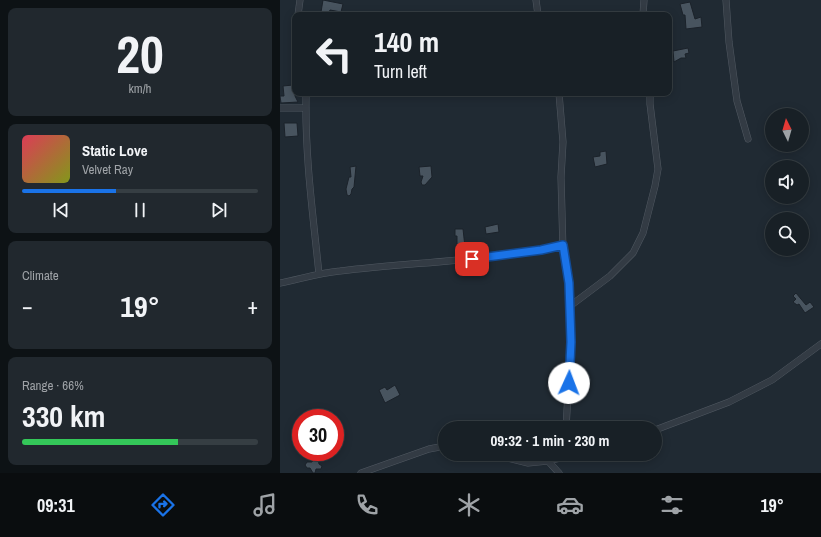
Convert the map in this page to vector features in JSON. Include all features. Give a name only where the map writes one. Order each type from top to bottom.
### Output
[{"type":"street","points":[[298,12],[300,0]]},
{"type":"street","points":[[536,0],[538,12]]},
{"type":"street","points":[[643,12],[644,0]]},
{"type":"street","points":[[726,0],[729,42],[737,101],[748,139]]},
{"type":"street","points":[[305,96],[305,130],[308,172],[319,274]]},
{"type":"street","points":[[559,96],[563,142],[561,178],[563,245],[569,283],[571,342],[566,421]]},
{"type":"street","points":[[570,306],[610,276],[633,253],[643,233],[658,169],[650,96]]},
{"type":"street","points":[[280,108],[306,108]]},
{"type":"street","points":[[280,283],[340,271],[500,255],[541,250],[563,245]]},
{"type":"street","points":[[662,427],[729,402],[772,380],[821,344]]},
{"type":"street","points":[[362,473],[429,449],[438,447]]},
{"type":"street","points":[[520,461],[528,463],[548,461],[559,473]]},
{"type":"building","points":[[323,0],[343,4],[341,12],[330,10],[329,12],[321,12]]},
{"type":"building","points":[[690,2],[695,19],[701,17],[702,27],[686,29],[685,15],[683,15],[680,4]]},
{"type":"building","points":[[688,48],[689,53],[685,54],[686,58],[681,58],[674,62],[673,51]]},
{"type":"building","points":[[292,85],[292,96],[295,96],[298,102],[281,103],[280,96],[284,96],[283,86]]},
{"type":"building","points":[[284,123],[297,123],[298,136],[285,137]]},
{"type":"building","points":[[606,151],[607,164],[595,167],[593,157],[600,156],[600,152]]},
{"type":"building","points":[[356,166],[354,187],[349,196],[347,195],[346,189],[349,177],[351,177],[350,167]]},
{"type":"building","points":[[431,166],[432,177],[425,185],[422,185],[421,182],[423,176],[420,176],[419,167]]},
{"type":"building","points":[[498,224],[499,232],[486,234],[485,227]]},
{"type":"building","points":[[455,229],[463,229],[465,247],[457,248],[457,236],[455,236]]},
{"type":"building","points":[[796,293],[806,305],[810,302],[814,307],[805,313],[799,304],[797,305],[793,302],[796,299],[793,296]]},
{"type":"building","points":[[395,385],[400,395],[385,403],[379,390],[385,387],[387,390]]},
{"type":"building","points":[[318,461],[319,464],[322,466],[321,469],[316,469],[315,473],[313,473],[310,468],[307,468],[305,465],[307,462]]},
{"type":"route","points":[[472,259],[541,250],[563,245],[569,283],[571,342],[569,383]]}]
